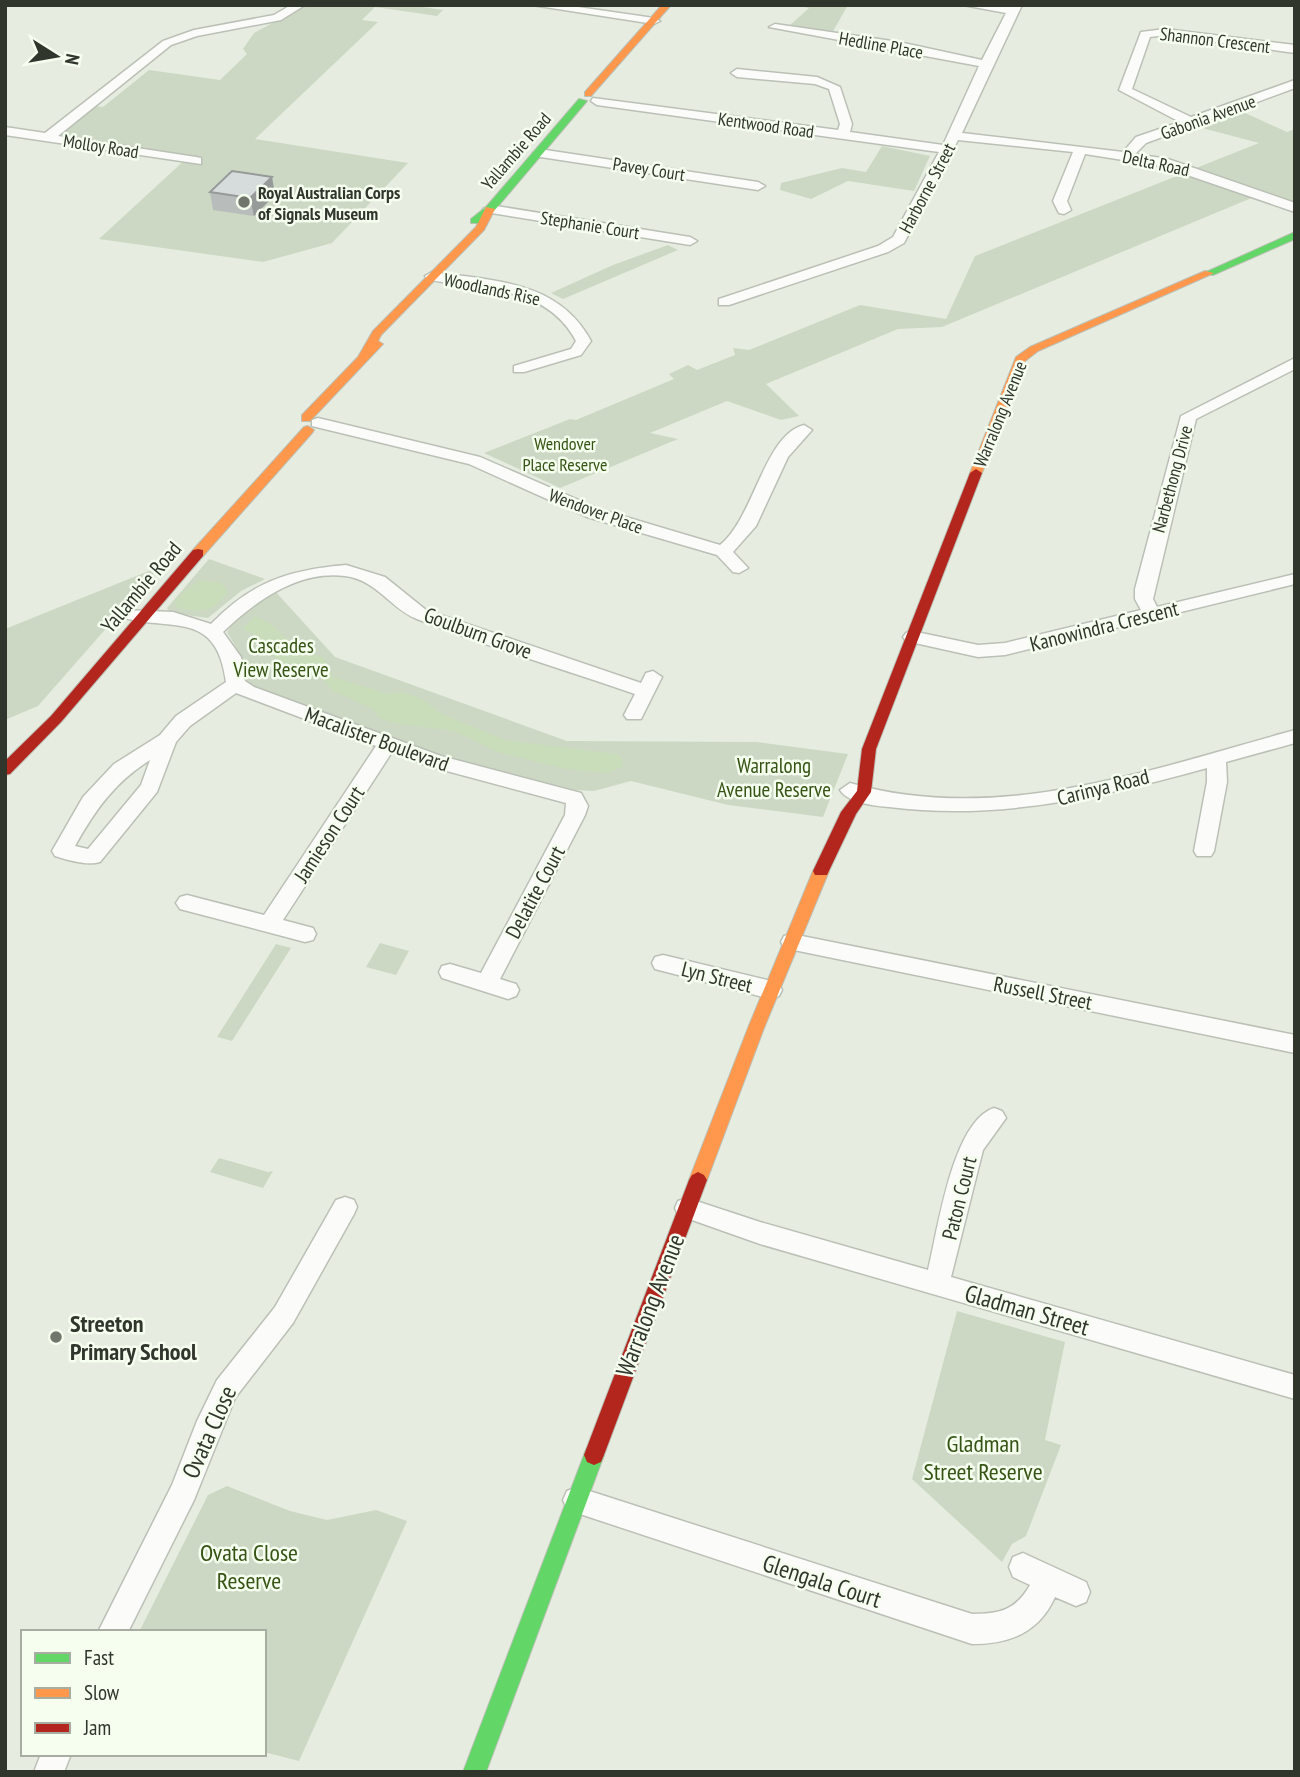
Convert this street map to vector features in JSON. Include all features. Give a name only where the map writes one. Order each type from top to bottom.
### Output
[{"type":"street","points":[[47,138],[167,43],[194,33],[277,18],[300,5]]},
{"type":"street","points":[[537,5],[654,21]]},
{"type":"street","name":"Yallambie Road","points":[[5,769],[56,719],[139,616],[309,425],[382,327],[409,303],[457,247],[464,233],[491,209],[570,118],[594,96],[667,5]]},
{"type":"street","points":[[968,5],[1014,8]]},
{"type":"street","name":"Harborne Street","points":[[724,302],[895,243],[902,236],[956,134],[1014,8]]},
{"type":"street","name":"Hedline Place","points":[[775,27],[899,46],[986,64]]},
{"type":"street","name":"Shannon Crescent","points":[[1194,123],[1125,90],[1145,34],[1165,32],[1295,49]]},
{"type":"street","points":[[737,73],[817,81],[834,87],[846,124],[843,136]]},
{"type":"street","name":"Gabonia Avenue","points":[[1128,156],[1136,142],[1295,84]]},
{"type":"street","name":"Kentwood Road","points":[[594,96],[946,151]]},
{"type":"street","name":"Molloy Road","points":[[5,131],[196,161]]},
{"type":"street","name":"Delta Road","points":[[956,134],[1081,149],[1184,167],[1295,208]]},
{"type":"street","points":[[1064,211],[1060,201],[1081,149]]},
{"type":"street","name":"Pavey Court","points":[[539,153],[758,186]]},
{"type":"street","name":"Stephanie Court","points":[[491,209],[690,241]]},
{"type":"street","name":"Warralong Avenue","points":[[474,1772],[685,1212],[771,990],[833,842],[837,819],[859,793],[857,766],[869,749],[1023,355],[1295,235]]},
{"type":"street","name":"Woodlands Rise","points":[[432,276],[526,293],[550,302],[571,318],[584,341],[576,352],[519,370]]},
{"type":"street","name":"Narbethong Drive","points":[[1152,614],[1144,599],[1144,589],[1189,416],[1295,363]]},
{"type":"street","name":"Wendover Place","points":[[309,425],[474,460],[593,513],[723,551]]},
{"type":"street","points":[[739,568],[723,551],[739,537],[784,449],[804,430]]},
{"type":"street","name":"Goulburn Grove","points":[[212,633],[241,604],[273,586],[316,571],[354,571],[379,581],[420,614],[649,684],[634,715]]},
{"type":"street","name":"Kanowindra Crescent","points":[[912,637],[967,649],[995,650],[1295,579]]},
{"type":"street","points":[[139,616],[183,630],[212,633],[231,654],[236,684],[183,721],[167,740],[121,769],[80,816],[62,851],[93,857],[150,787],[167,740]]},
{"type":"street","name":"Macalister Boulevard","points":[[236,684],[247,691],[447,765],[561,793],[577,801]]},
{"type":"street","name":"Carinya Road","points":[[859,793],[906,802],[977,807],[1039,802],[1295,736]]},
{"type":"street","name":"Jamieson Court","points":[[269,925],[388,744]]},
{"type":"street","points":[[1204,851],[1217,782],[1216,757]]},
{"type":"street","name":"Delatite Court","points":[[450,972],[498,986],[575,815],[577,801]]},
{"type":"street","points":[[187,903],[305,934]]},
{"type":"street","name":"Russell Street","points":[[792,942],[1295,1044]]},
{"type":"street","name":"Lyn Street","points":[[663,963],[771,990]]},
{"type":"street","name":"Paton Court","points":[[937,1284],[971,1150],[976,1137],[994,1118]]},
{"type":"street","name":"Ovata Close","points":[[113,1630],[175,1510],[226,1389],[284,1315],[345,1207]]},
{"type":"street","name":"Gladman Street","points":[[685,1212],[1295,1387]]},
{"type":"street","name":"Glengala Court","points":[[577,1500],[972,1629],[998,1629],[1026,1616],[1037,1604],[1036,1573],[1076,1592]]},
{"type":"green space","points":[[305,5],[409,5],[443,10],[437,16],[375,7],[362,20],[378,22],[255,139],[408,163],[332,243],[263,262],[99,239],[188,157],[67,138],[63,132],[95,106],[103,107],[149,70],[220,80],[247,54],[243,49],[254,33]]},
{"type":"green space","points":[[794,5],[848,5],[832,33],[790,25],[809,8]]},
{"type":"green space","points":[[1243,112],[1287,132],[1295,129],[1295,204],[1196,168],[1259,143],[1202,128]]},
{"type":"green space","points":[[882,146],[930,156],[914,191],[848,181],[811,199],[780,190],[781,183],[842,168],[866,172]]},
{"type":"green space","name":"Wendover Place Reserve","points":[[1187,172],[1254,197],[942,327],[898,329],[766,384],[799,416],[781,420],[727,401],[650,433],[678,439],[560,488],[484,453],[570,419],[576,420],[674,379],[669,374],[688,365],[697,370],[735,355],[733,348],[749,350],[860,305],[946,319],[975,256]]},
{"type":"green space","points":[[668,245],[678,250],[563,299],[551,293],[613,265]]},
{"type":"green space","points":[[209,559],[265,579],[241,591],[208,618],[170,613],[167,608]]},
{"type":"green space","points":[[161,566],[38,706],[5,720],[5,629]]},
{"type":"green space","name":"Cascades View Reserve","points":[[274,590],[335,657],[567,741],[757,742],[848,754],[823,817],[728,805],[631,781],[594,791],[576,790],[439,757],[261,691],[240,676],[242,657],[227,632],[238,615]]},
{"type":"green space","points":[[380,943],[409,951],[396,975],[366,967]]},
{"type":"green space","points":[[276,944],[291,948],[232,1041],[217,1037]]},
{"type":"green space","points":[[219,1158],[268,1172],[273,1171],[263,1188],[210,1172]]},
{"type":"green space","name":"Gladman Street Reserve","points":[[957,1311],[1065,1342],[1045,1440],[1061,1445],[1026,1536],[1012,1544],[1002,1562],[912,1479]]},
{"type":"green space","name":"Ovata Close Reserve","points":[[227,1486],[290,1511],[327,1520],[376,1510],[407,1521],[299,1761],[266,1753],[266,1630],[140,1630],[208,1495]]},
{"type":"shaded area","points":[[199,580],[221,583],[228,592],[217,604],[205,610],[176,607],[175,600]]},
{"type":"shaded area","points":[[255,616],[268,622],[296,647],[324,658],[333,677],[388,694],[402,692],[420,698],[442,714],[505,740],[617,754],[622,757],[623,766],[608,773],[566,769],[498,752],[454,731],[398,724],[379,718],[373,709],[333,691],[321,677],[281,663],[253,634],[243,629]]},
{"type":"building","points":[[232,171],[272,177],[250,198],[210,192]]},
{"type":"traffic: fast","points":[[475,221],[490,209],[582,101]]},
{"type":"traffic: fast","points":[[1209,273],[1295,235]]},
{"type":"traffic: fast","points":[[474,1772],[594,1455]]},
{"type":"traffic: slow","points":[[588,94],[667,5]]},
{"type":"traffic: slow","points":[[363,356],[377,333],[480,228],[490,209]]},
{"type":"traffic: slow","points":[[976,473],[1020,359],[1034,349],[1209,273]]},
{"type":"traffic: slow","points":[[306,418],[377,344]]},
{"type":"traffic: slow","points":[[198,553],[308,430]]},
{"type":"traffic: slow","points":[[698,1180],[756,1028],[821,871]]},
{"type":"traffic: jam","points":[[821,871],[849,812],[864,792],[869,749],[976,473]]},
{"type":"traffic: jam","points":[[5,770],[56,719],[198,553]]},
{"type":"traffic: jam","points":[[594,1455],[698,1180]]},
{"type":"place","name":"Royal Australian Corps of Signals Museum","points":[[244,202]]},
{"type":"place","name":"Streeton Primary School","points":[[56,1337]]},
{"type":"park label","name":"Warralong Avenue Reserve","points":[[774,777]]}]
